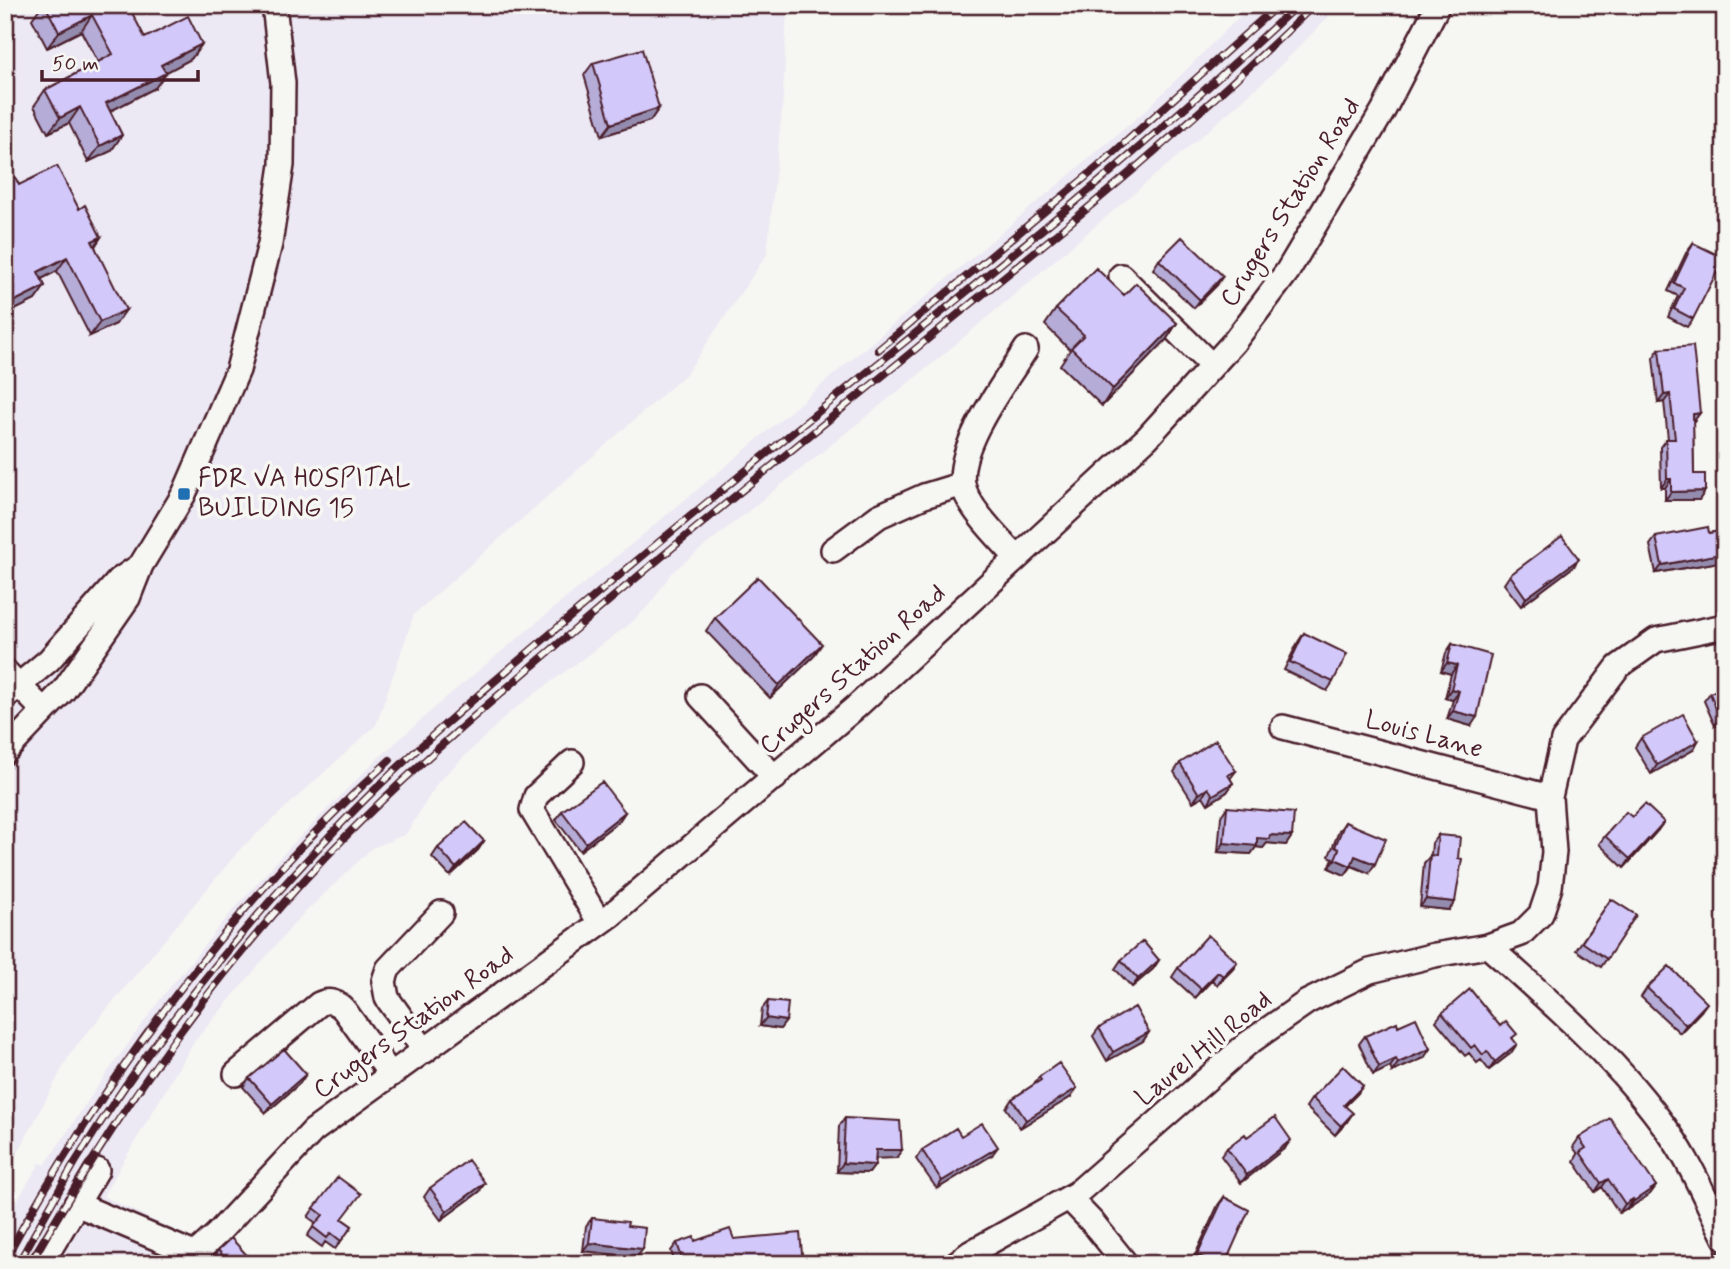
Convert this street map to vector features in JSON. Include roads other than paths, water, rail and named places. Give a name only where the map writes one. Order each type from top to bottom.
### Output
[{"type":"street","points":[[5,752],[64,690],[128,597],[141,565],[184,495],[238,370],[270,244],[282,165],[283,83],[275,5]]},
{"type":"street","name":"Crugers Station Road","points":[[189,1259],[217,1234],[313,1132],[600,923],[775,778],[856,707],[1147,438],[1234,342],[1287,272],[1383,111],[1438,5]]},
{"type":"street","points":[[1121,276],[1212,366]]},
{"type":"street","points":[[1017,558],[967,497],[963,484],[963,464],[979,424],[1026,349]]},
{"type":"street","points":[[833,550],[879,516],[924,496],[963,484]]},
{"type":"street","points":[[44,711],[10,685],[49,660],[119,580],[141,565]]},
{"type":"street","name":"Laurel Hill Road","points":[[956,1264],[970,1252],[1077,1193],[1247,1044],[1307,1002],[1370,971],[1435,955],[1488,946],[1521,934],[1541,914],[1550,887],[1554,852],[1550,797],[1563,740],[1618,667],[1656,640],[1725,626]]},
{"type":"street","points":[[700,696],[775,778]]},
{"type":"street","name":"Louis Lane","points":[[1283,727],[1550,797]]},
{"type":"street","points":[[572,762],[536,796],[532,810],[600,923]]},
{"type":"street","points":[[425,1051],[387,998],[384,981],[388,969],[441,913]]},
{"type":"street","points":[[1488,946],[1569,1018],[1633,1084],[1672,1137],[1725,1238]]},
{"type":"street","points":[[236,1074],[319,1004],[330,1002],[341,1006],[391,1075]]},
{"type":"street","points":[[41,1264],[97,1170]]},
{"type":"street","points":[[1069,1198],[1126,1264]]},
{"type":"street","points":[[76,1204],[189,1259]]},
{"type":"railway","points":[[878,350],[1099,166],[1278,5]]},
{"type":"railway","points":[[18,1264],[76,1161],[166,1029],[267,904],[368,796],[461,710],[677,527],[1125,160],[1297,5]]},
{"type":"railway","points":[[30,1264],[129,1104],[202,1003],[281,906],[385,797],[631,582],[1139,164],[1228,86],[1314,5]]},
{"type":"railway","points":[[5,1259],[86,1124],[177,993],[226,931],[279,871],[333,814],[390,760]]},
{"type":"place","name":"FDR VA HOSPITAL BUILDING 15","points":[[184,494]]}]
